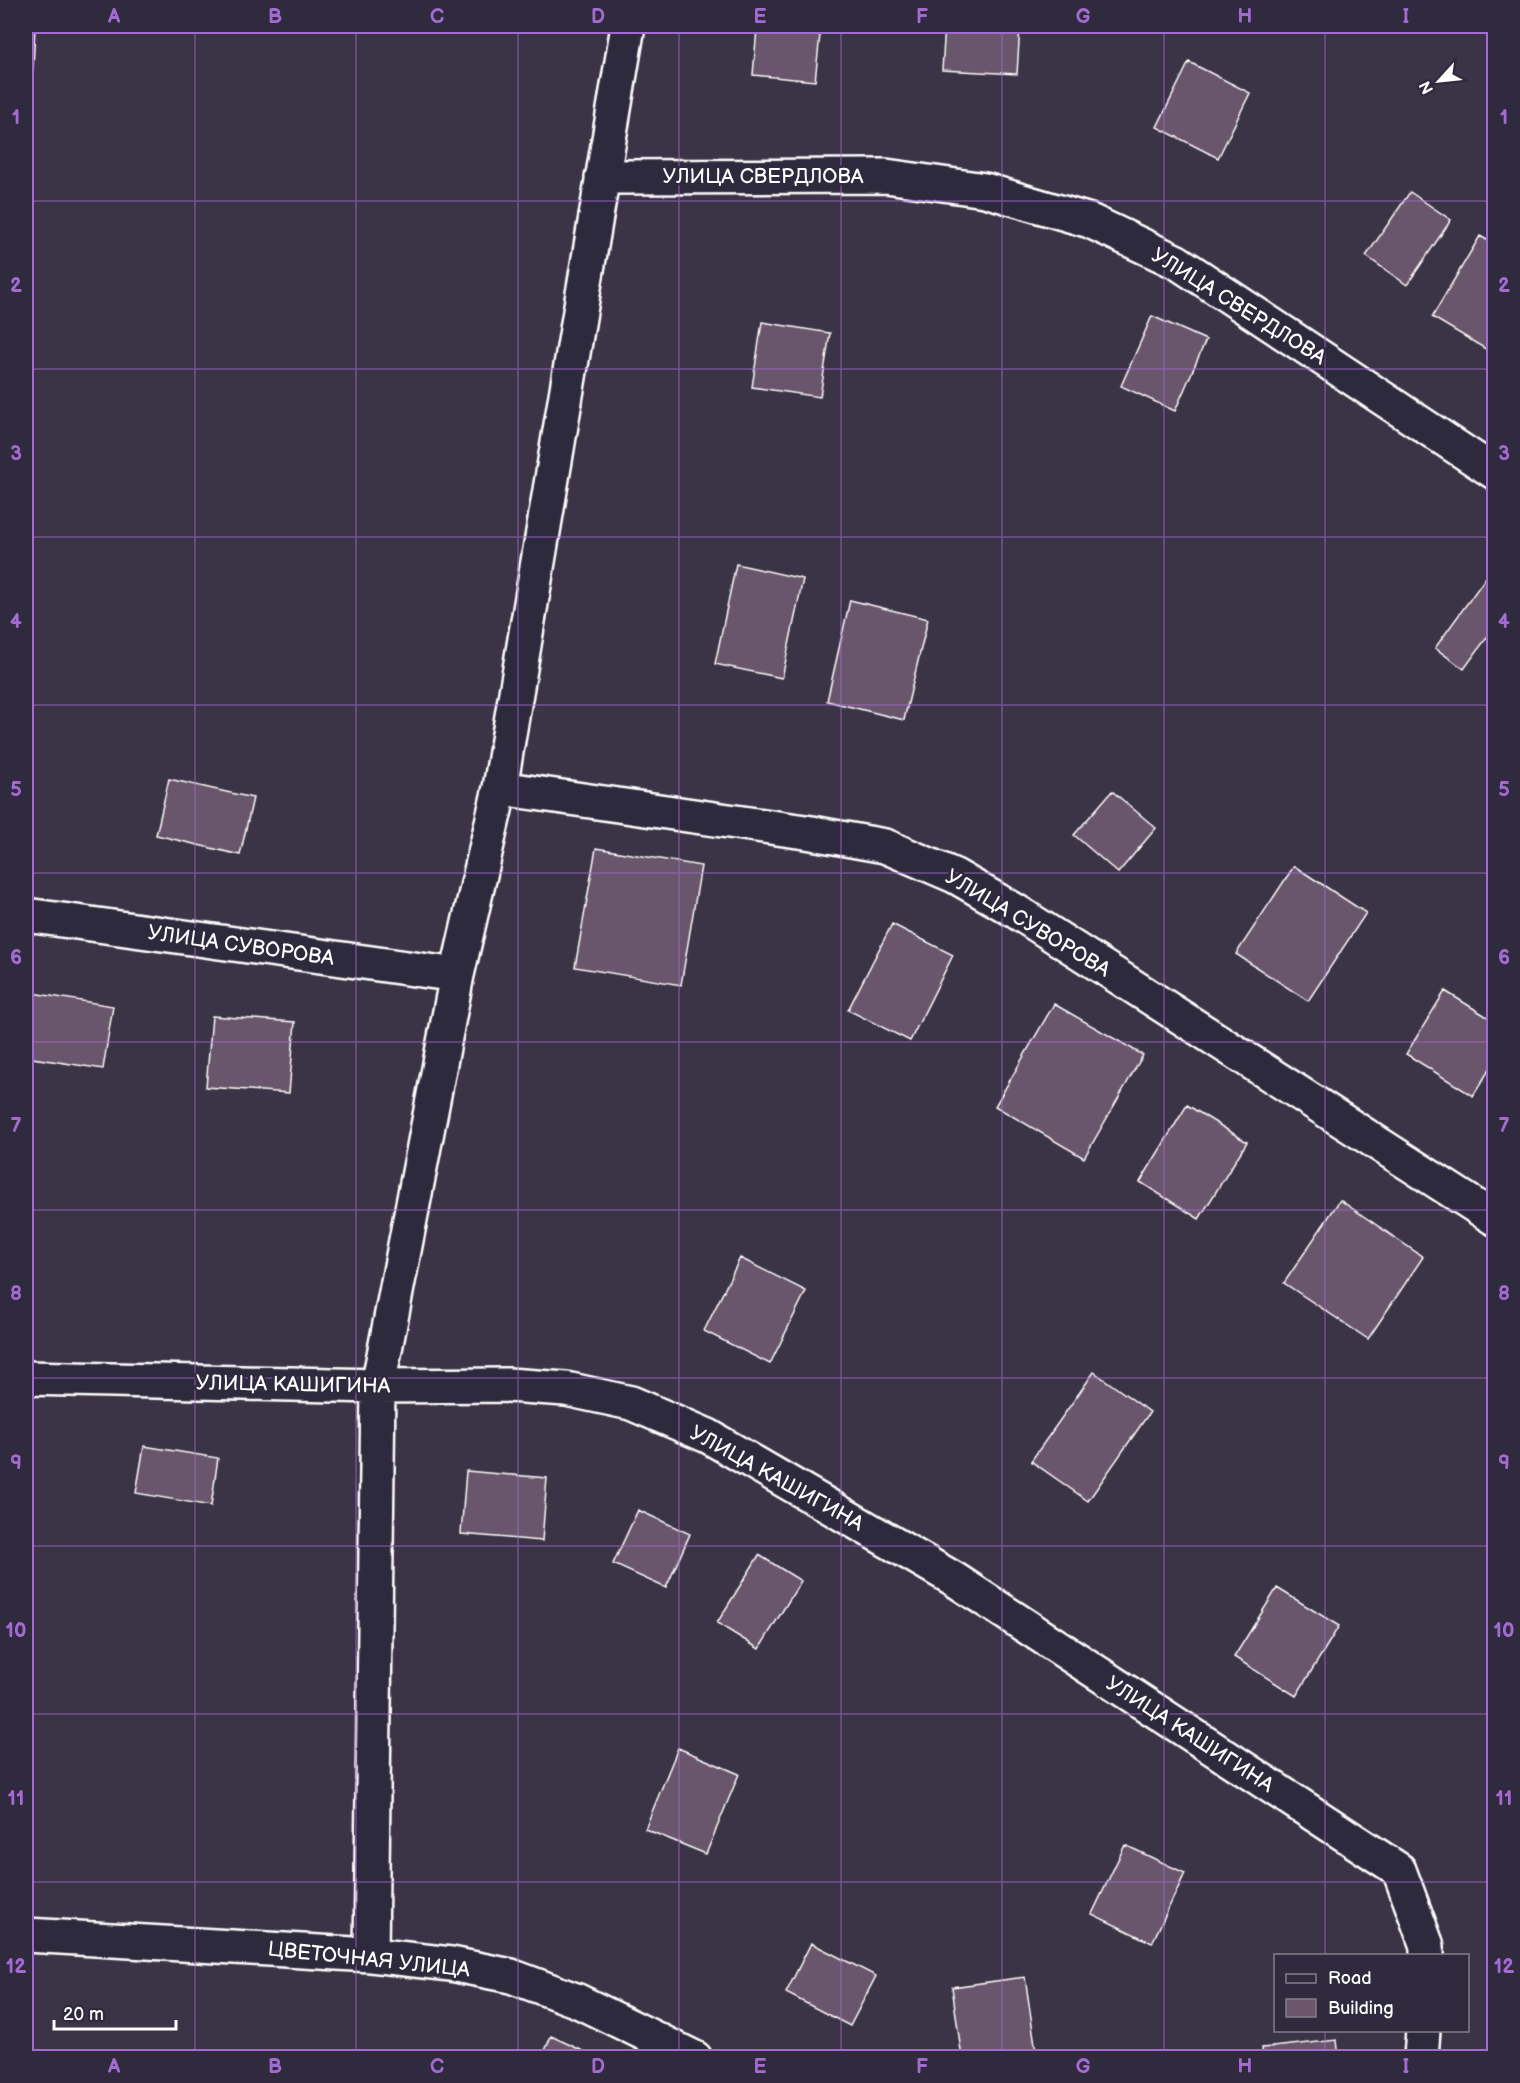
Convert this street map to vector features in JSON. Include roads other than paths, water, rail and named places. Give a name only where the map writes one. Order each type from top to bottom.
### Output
[{"type":"street","points":[[371,1955],[378,1386],[457,975],[500,788],[628,26]]},
{"type":"street","name":"УЛИЦА СВЕРДЛОВА","points":[[602,177],[886,176],[985,190],[1090,221],[1177,262],[1494,472]]},
{"type":"street","name":"УЛИЦА СУВОРОВА","points":[[500,788],[812,832],[885,846],[945,871],[1024,916],[1494,1218]]},
{"type":"street","name":"УЛИЦА СУВОРОВА","points":[[26,915],[457,975]]},
{"type":"street","name":"УЛИЦА КАШИГИНА","points":[[26,1378],[378,1386],[508,1385],[566,1389],[631,1404],[708,1436],[954,1579],[1399,1870],[1427,1946],[1427,1954]]},
{"type":"street","name":"ЦВЕТОЧНАЯ УЛИЦА","points":[[26,1935],[371,1955],[451,1964],[511,1976],[578,2001],[695,2058]]},
{"type":"street","points":[[1421,2058],[1423,2032]]}]
